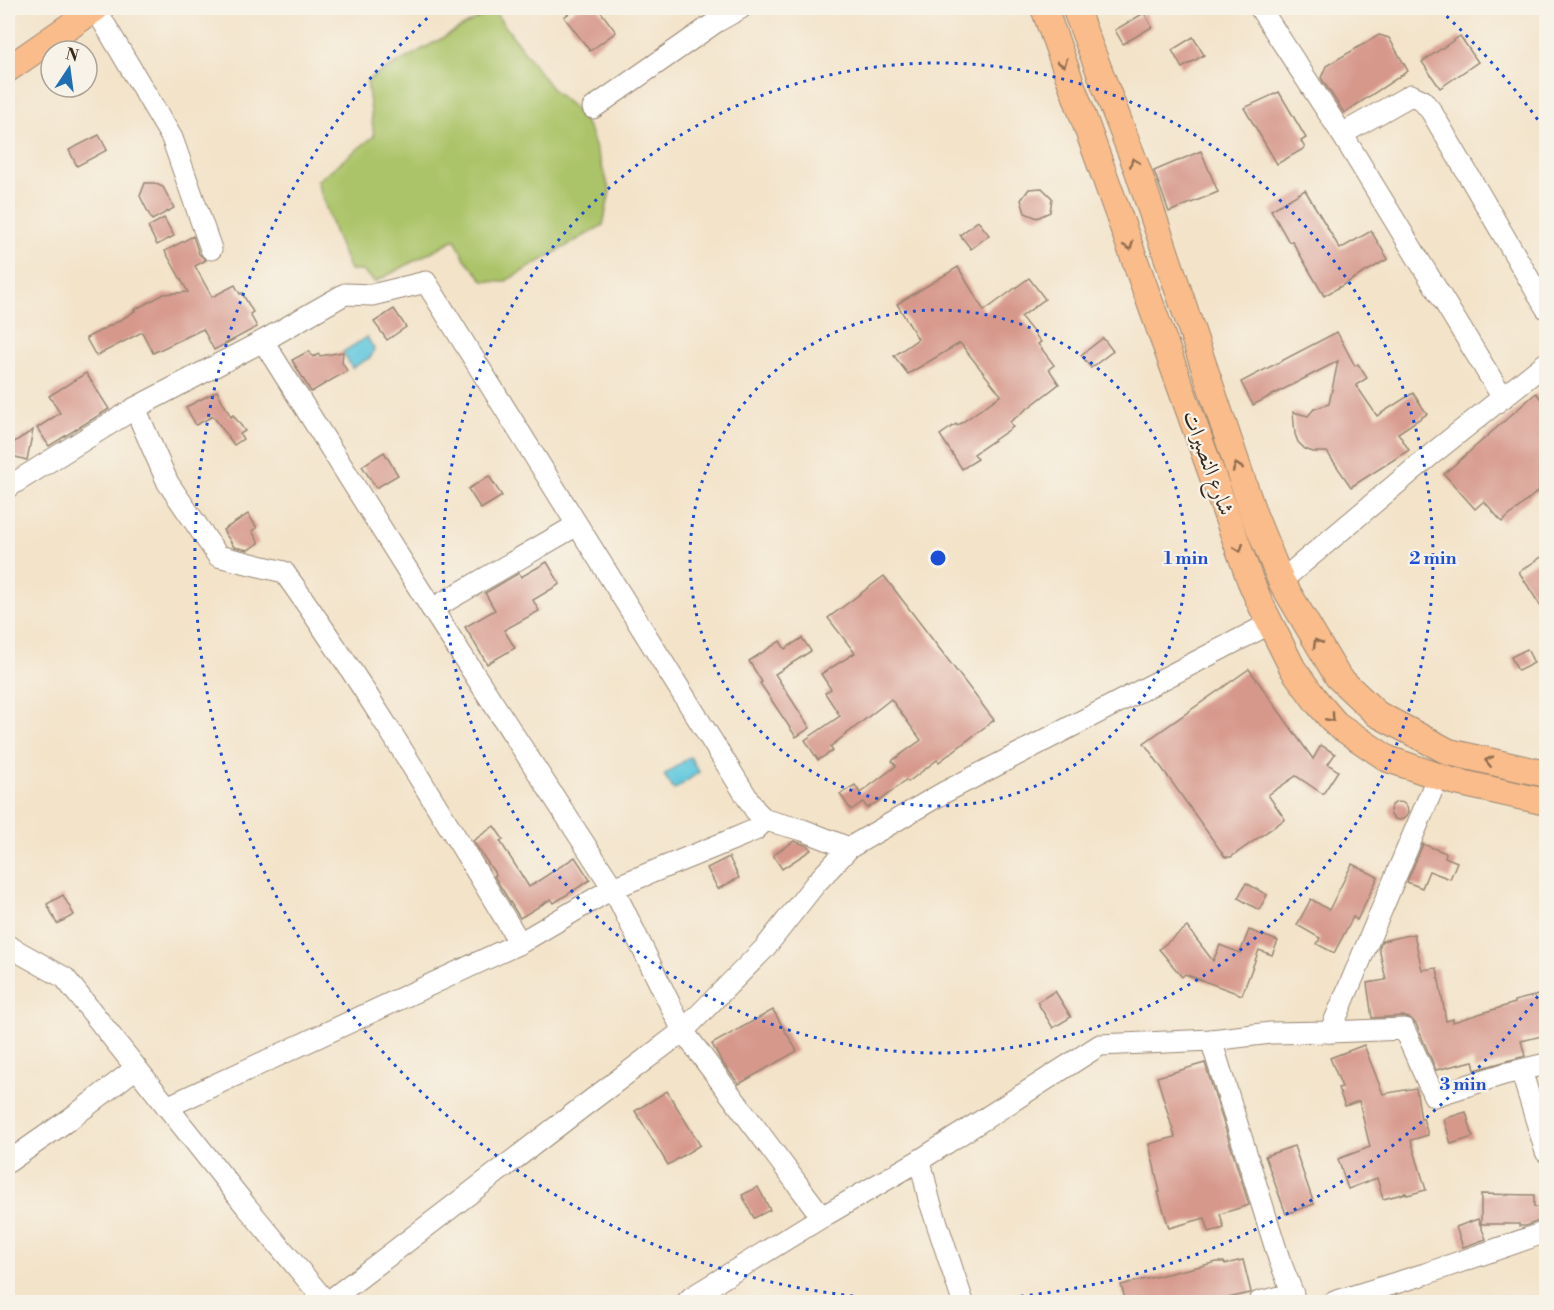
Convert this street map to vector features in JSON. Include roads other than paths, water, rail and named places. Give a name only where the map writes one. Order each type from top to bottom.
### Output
[{"type":"main road","points":[[8,69],[95,8]]},
{"type":"main road","name":"شارع النصيرات","points":[[1044,8],[1250,580],[1293,669],[1336,724],[1388,759],[1452,781],[1546,802]]},
{"type":"main road","name":"شارع النصيرات","points":[[1075,8],[1138,171],[1254,515],[1281,581],[1338,677],[1377,714],[1449,752],[1546,774]]},
{"type":"street","points":[[95,8],[172,138],[211,249]]},
{"type":"street","points":[[592,108],[707,28],[741,8]]},
{"type":"street","points":[[1260,8],[1342,134],[1503,398]]},
{"type":"street","points":[[1342,134],[1412,96],[1422,100],[1431,111],[1546,308]]},
{"type":"street","points":[[8,488],[135,408],[263,341],[345,294],[372,295],[426,282],[755,810],[765,820],[830,839],[849,848]]},
{"type":"street","points":[[263,341],[432,609],[614,888],[683,1031],[822,1217]]},
{"type":"street","points":[[1281,581],[1432,454],[1546,363]]},
{"type":"street","points":[[135,408],[168,483],[218,556],[284,572],[314,614],[417,775],[520,943]]},
{"type":"street","points":[[432,609],[577,525]]},
{"type":"street","points":[[8,946],[65,978],[246,1206],[327,1302],[683,1031],[764,949],[816,883],[849,848],[943,793],[1271,623]]},
{"type":"street","points":[[1330,1032],[1438,776]]},
{"type":"street","points":[[167,1107],[520,943],[614,888],[755,830],[765,820]]},
{"type":"street","points":[[687,1302],[822,1217],[920,1160],[1100,1045],[1211,1040],[1271,1033],[1404,1029],[1434,1096],[1546,1064]]},
{"type":"street","points":[[1211,1040],[1279,1259],[1296,1298],[1259,1302]]},
{"type":"street","points":[[8,1162],[74,1116],[136,1068]]},
{"type":"street","points":[[1521,1070],[1546,1152]]},
{"type":"street","points":[[920,1160],[929,1200],[963,1302]]},
{"type":"street","points":[[1334,1302],[1357,1299],[1546,1232]]},
{"type":"water","points":[[367,337],[374,349],[371,357],[352,368],[343,352]]},
{"type":"water","points":[[690,757],[699,772],[674,790],[664,775]]}]
